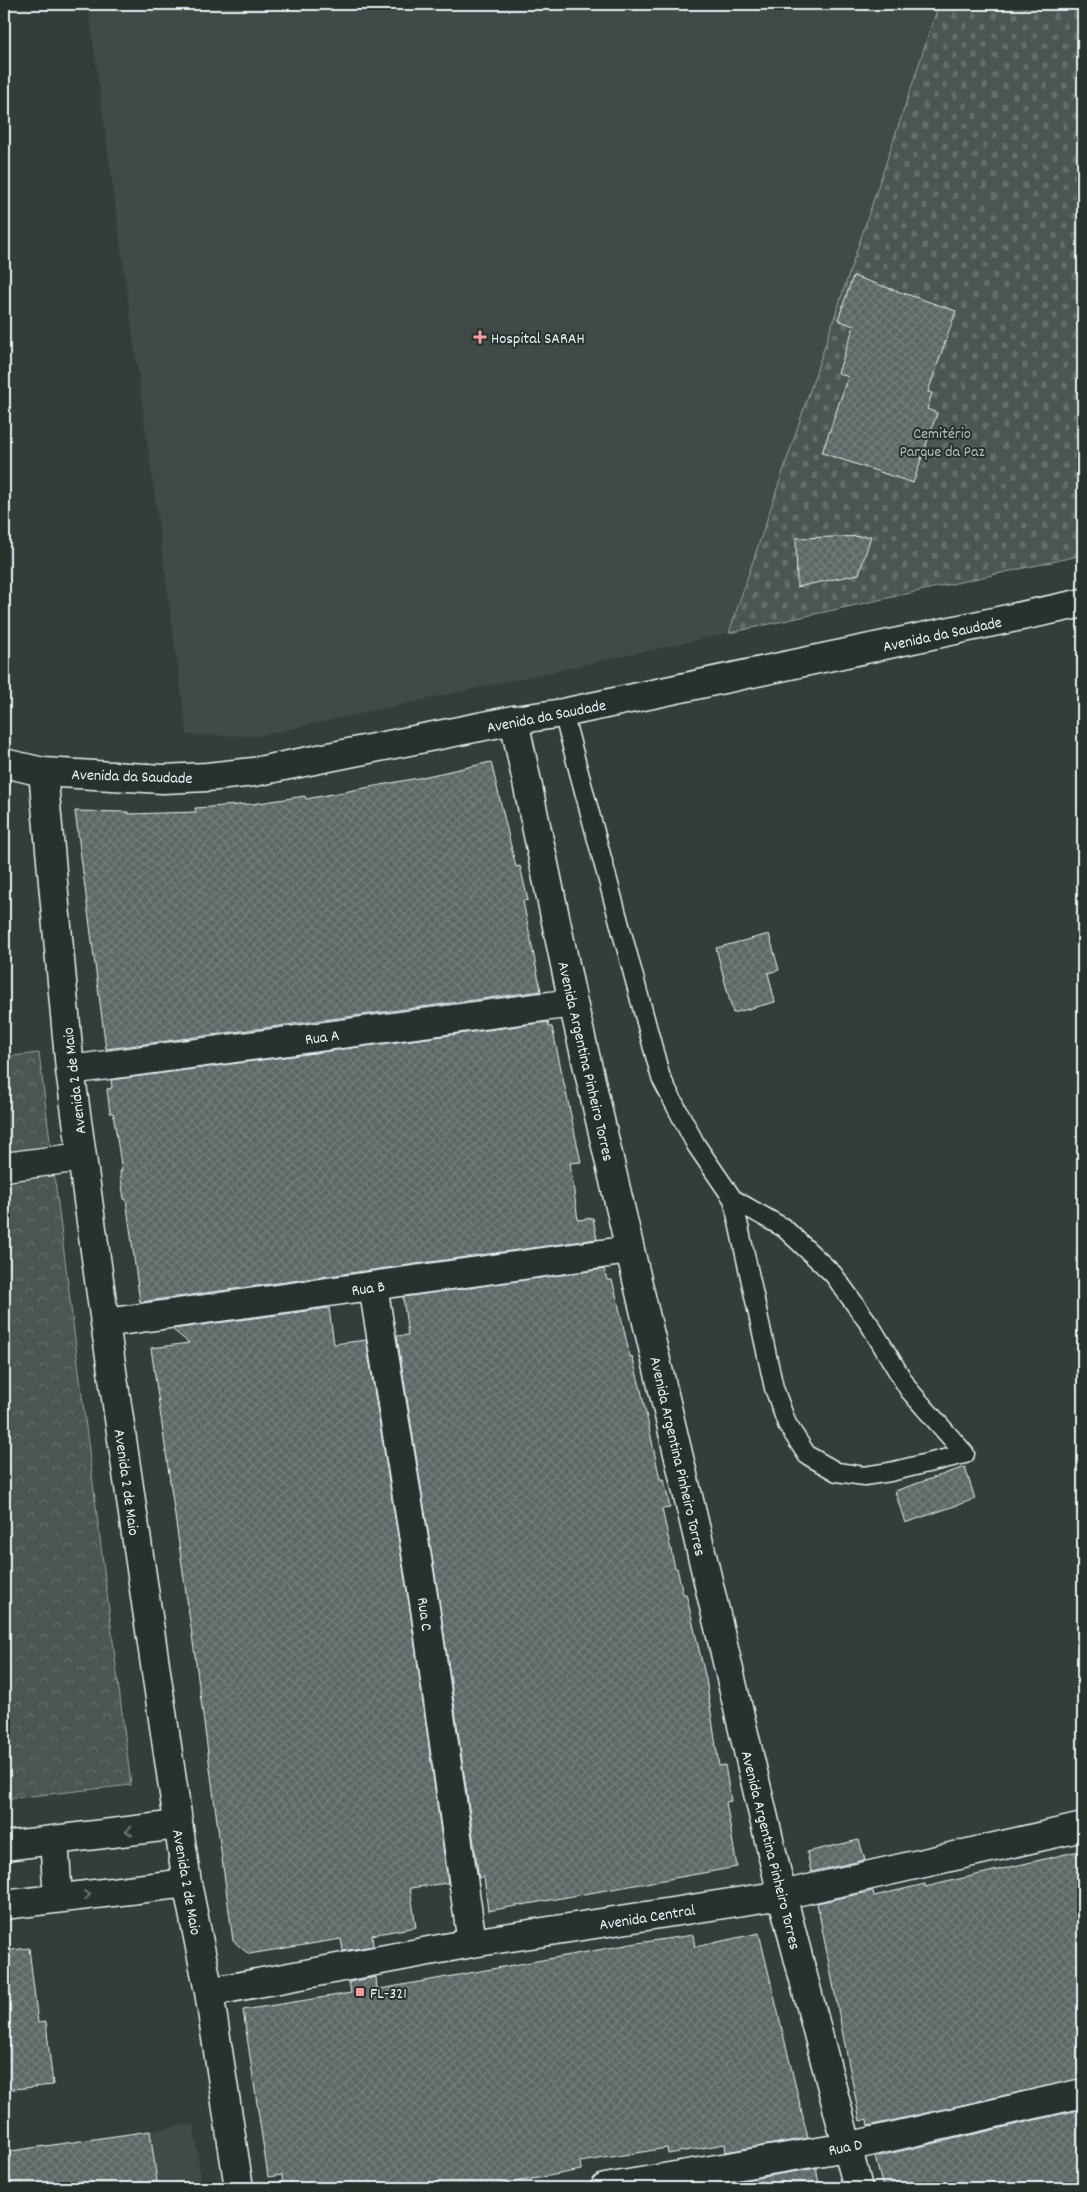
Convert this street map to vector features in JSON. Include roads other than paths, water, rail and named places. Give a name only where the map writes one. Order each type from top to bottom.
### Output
[{"type":"street","name":"Avenida da Saudade","points":[[4,763],[43,772],[163,779],[254,772],[514,720],[562,713],[1083,603]]},
{"type":"street","name":"Avenida Argentina Pinheiro Torres","points":[[514,720],[574,1003],[630,1250],[782,1895],[858,2188]]},
{"type":"street","name":"Avenida 2 de Maio","points":[[43,772],[70,1070],[82,1157],[178,1825],[187,1883],[209,1992],[239,2188]]},
{"type":"street","name":"Rua A","points":[[70,1070],[574,1003]]},
{"type":"street","points":[[4,1167],[82,1157]]},
{"type":"street","name":"Rua B","points":[[105,1323],[630,1250]]},
{"type":"street","name":"Rua C","points":[[373,1286],[425,1608],[472,1943]]},
{"type":"street","points":[[4,1846],[178,1825]]},
{"type":"street","name":"Avenida Central","points":[[209,1992],[472,1943],[782,1895],[1083,1827]]},
{"type":"street","points":[[54,1840],[58,1898]]},
{"type":"street","points":[[4,1905],[187,1883]]},
{"type":"street","name":"Rua D","points":[[605,2188],[847,2147],[1083,2093]]},
{"type":"lane","points":[[562,713],[661,1078],[696,1145],[733,1199],[774,1388],[787,1424],[807,1454],[837,1472],[864,1476],[890,1472],[965,1454],[909,1390],[870,1326],[833,1274],[784,1228],[733,1199]]},
{"type":"place","name":"Hospital SARAH","points":[[480,337]]},
{"type":"place","name":"FL-321","points":[[360,1992]]},
{"type":"park label","name":"Cemitério Parque da Paz","points":[[942,441]]}]
